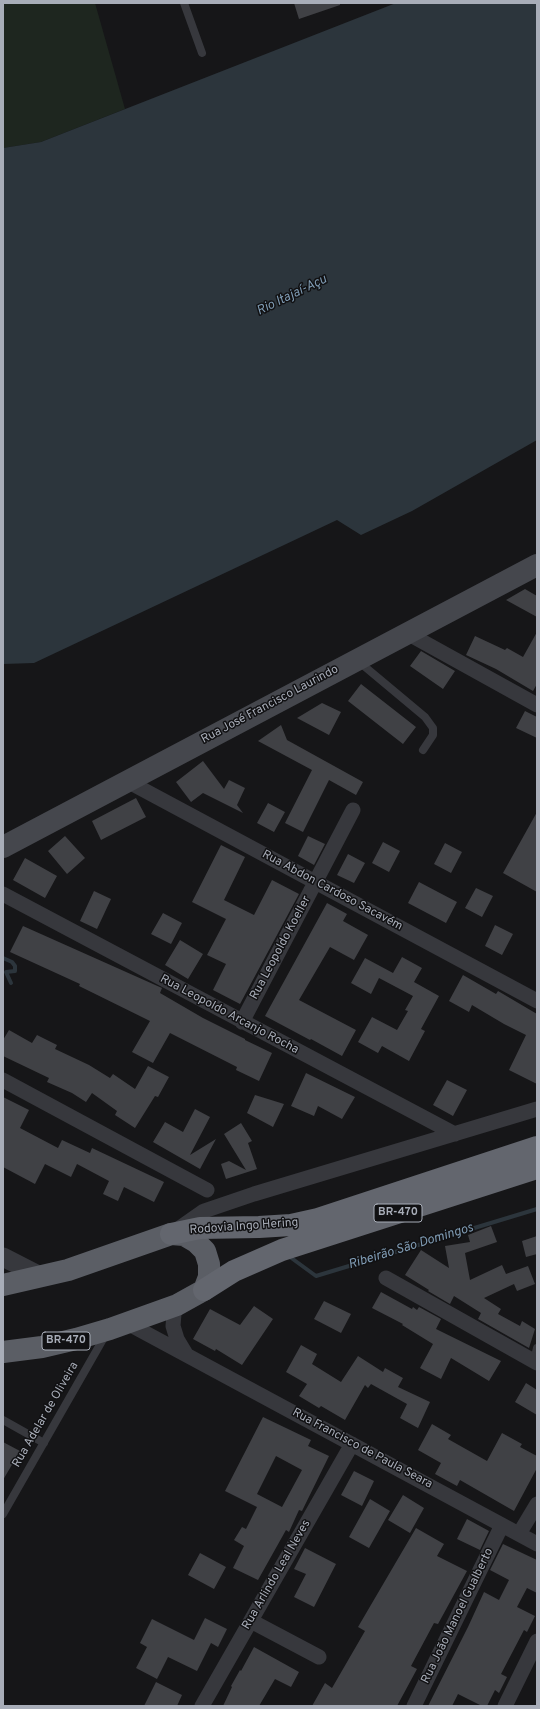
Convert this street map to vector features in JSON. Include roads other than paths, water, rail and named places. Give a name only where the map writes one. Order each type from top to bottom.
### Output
[{"type":"highway","name":"Rodovia Ingo Hering","points":[[42,1277],[101,1260],[171,1234],[200,1228],[292,1225],[318,1219],[537,1147]]},
{"type":"highway","name":"Rodovia Ingo Hering","points":[[118,1326],[177,1304],[204,1290],[234,1271],[282,1250],[537,1168]]},
{"type":"highway","points":[[171,1234],[184,1235],[196,1242],[205,1252],[209,1264],[209,1277],[204,1290]]},
{"type":"highway","name":"BR-470","points":[[3,1285],[42,1277]]},
{"type":"highway","name":"BR-470","points":[[3,1352],[42,1347],[118,1326]]},
{"type":"main road","name":"Rua José Francisco Laurindo","points":[[3,847],[407,633],[533,572]]},
{"type":"street","points":[[407,633],[537,704]]},
{"type":"street","name":"Rua Abdon Cardoso Sacavém","points":[[127,780],[537,1001]]},
{"type":"street","name":"Rua Leopoldo Koeller","points":[[242,1022],[353,810]]},
{"type":"street","name":"Rua Leopoldo Arcanjo Rocha","points":[[3,894],[455,1134]]},
{"type":"street","points":[[3,1080],[207,1190]]},
{"type":"street","points":[[171,1234],[204,1211],[254,1194],[537,1109]]},
{"type":"street","points":[[3,1257],[42,1277]]},
{"type":"street","points":[[386,1278],[536,1357]]},
{"type":"street","points":[[177,1304],[173,1326],[177,1339],[186,1354]]},
{"type":"street","name":"Rua Francisco de Paula Seara","points":[[118,1326],[186,1354],[537,1544]]},
{"type":"street","name":"Rua Arlindo Leal Neves","points":[[202,1706],[352,1444]]},
{"type":"street","points":[[519,1534],[537,1504]]},
{"type":"street","name":"Rua João Manoel Gualberto","points":[[414,1706],[502,1525]]},
{"type":"street","points":[[251,1621],[318,1657]]},
{"type":"street","points":[[505,1706],[537,1641]]},
{"type":"lane","points":[[184,3],[202,53]]},
{"type":"lane","points":[[355,660],[425,717],[433,728],[433,735],[423,750]]},
{"type":"lane","name":"Rua Adelar de Oliveira","points":[[3,1514],[44,1443],[118,1326]]},
{"type":"lane","points":[[3,1420],[44,1443]]},
{"type":"water","name":"Rio Itajaí-Açu","points":[[396,3],[537,3],[537,440],[412,511],[361,535],[337,520],[34,663],[3,664],[3,148],[41,142]]},
{"type":"waterway","name":"Ribeirão São Domingos","points":[[3,958],[12,962],[15,966],[15,971],[6,972],[11,983]]},
{"type":"waterway","name":"Ribeirão São Domingos","points":[[290,1257],[316,1276],[537,1209]]}]
